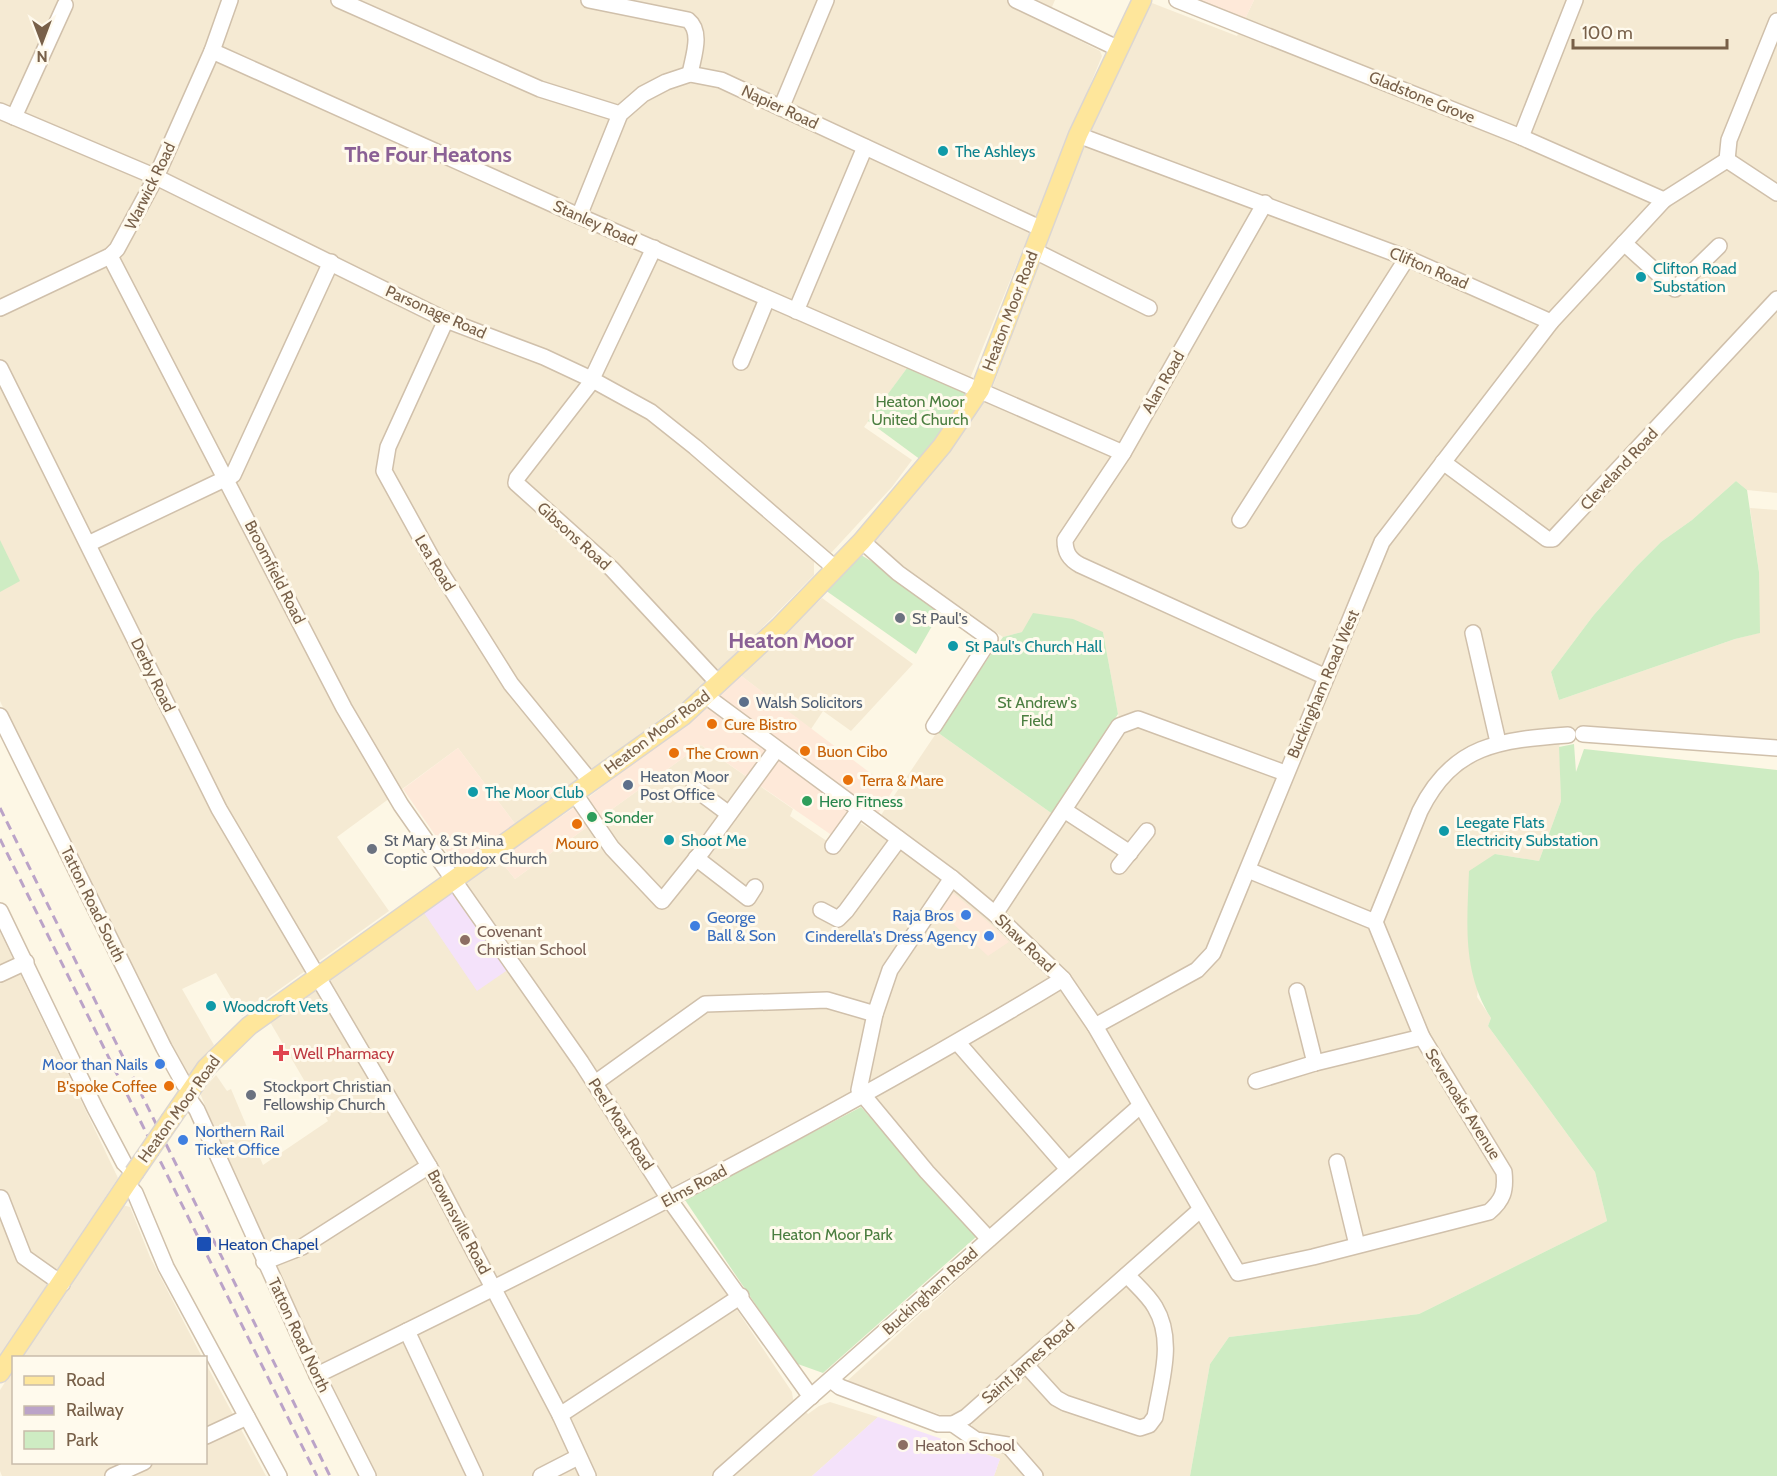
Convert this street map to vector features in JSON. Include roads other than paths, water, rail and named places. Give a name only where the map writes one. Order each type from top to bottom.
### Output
[{"type":"main road","name":"Heaton Moor Road","points":[[0,1373],[206,1068],[230,1043],[318,974],[575,794],[712,690],[836,569],[942,446],[980,390],[1078,135],[1142,0]]},
{"type":"street","name":"Warwick Road","points":[[0,308],[110,256],[124,239],[156,177],[212,51],[230,0]]},
{"type":"street","points":[[339,0],[540,89],[620,114]]},
{"type":"street","points":[[579,216],[620,114],[643,94],[666,82],[690,74],[698,23],[679,17],[590,0]]},
{"type":"street","points":[[781,108],[826,0]]},
{"type":"street","points":[[1016,0],[1119,49]]},
{"type":"street","name":"Gladstone Grove","points":[[1177,0],[1521,137],[1664,200]]},
{"type":"street","points":[[1521,137],[1575,0]]},
{"type":"street","points":[[7,114],[65,5]]},
{"type":"street","points":[[1727,160],[1729,140],[1776,27]]},
{"type":"street","name":"Stanley Road","points":[[212,51],[767,299],[1123,453]]},
{"type":"street","name":"Napier Road","points":[[690,74],[721,80],[1042,229]]},
{"type":"street","name":"Parsonage Road","points":[[7,114],[156,177],[446,320],[544,357],[591,379],[651,412],[836,569]]},
{"type":"street","name":"Clifton Road","points":[[1078,135],[1407,258],[1551,322]]},
{"type":"street","points":[[796,311],[866,147]]},
{"type":"street","points":[[1727,160],[1777,193]]},
{"type":"street","points":[[1551,322],[1664,200],[1727,160]]},
{"type":"street","name":"Alan Road","points":[[1265,203],[1123,453],[1065,540],[1065,548],[1071,560],[1326,676]]},
{"type":"street","points":[[1624,243],[1675,289],[1719,246]]},
{"type":"street","points":[[591,379],[654,248]]},
{"type":"street","points":[[1033,250],[1149,308]]},
{"type":"street","name":"Broomfield Road","points":[[110,256],[344,708],[401,806],[454,879]]},
{"type":"street","points":[[1240,520],[1407,258]]},
{"type":"street","points":[[88,544],[233,475],[331,262]]},
{"type":"street","points":[[741,362],[767,299]]},
{"type":"street","name":"Cleveland Road","points":[[1443,462],[1547,539],[1553,538],[1777,299]]},
{"type":"street","name":"Lea Road","points":[[446,320],[388,447],[384,471],[433,560],[511,684],[591,782]]},
{"type":"street","name":"Buckingham Road West","points":[[1095,1026],[1197,970],[1213,953],[1285,773],[1382,542],[1551,322]]},
{"type":"street","name":"Derby Road","points":[[0,368],[219,809],[318,974]]},
{"type":"street","name":"Gibsons Road","points":[[591,379],[517,478],[516,483],[612,568],[712,690]]},
{"type":"street","points":[[862,541],[897,573],[990,639],[934,726]]},
{"type":"street","points":[[1473,633],[1498,742]]},
{"type":"street","name":"Shaw Road","points":[[712,690],[776,750],[952,878],[995,914],[1063,979],[1095,1026],[1232,1266],[1238,1273],[1247,1273]]},
{"type":"street","name":"Tatton Road South","points":[[0,716],[164,1048],[189,1093]]},
{"type":"street","points":[[995,914],[1119,726],[1138,719],[1285,773]]},
{"type":"street","points":[[1248,870],[1375,922],[1400,858],[1432,788],[1462,759],[1498,742],[1576,734],[1777,748]]},
{"type":"street","points":[[575,794],[612,848],[662,901],[776,750]]},
{"type":"street","points":[[694,788],[729,814]]},
{"type":"street","points":[[833,846],[859,810]]},
{"type":"street","points":[[1064,810],[1130,853]]},
{"type":"street","points":[[1119,866],[1147,831]]},
{"type":"street","points":[[821,910],[838,919],[899,839]]},
{"type":"street","points":[[696,858],[748,898],[755,887]]},
{"type":"street","points":[[952,878],[890,970],[860,1078],[861,1096],[989,1239]]},
{"type":"street","name":"Peel Moat Road","points":[[454,879],[595,1083],[669,1199],[811,1396]]},
{"type":"street","points":[[0,911],[124,1163],[166,1267],[279,1476]]},
{"type":"street","name":"Sevenoaks Avenue","points":[[1247,1273],[1489,1212],[1500,1203],[1506,1189],[1504,1172],[1495,1154],[1422,1037],[1375,922]]},
{"type":"street","points":[[0,974],[26,962]]},
{"type":"street","name":"Brownsville Road","points":[[318,974],[429,1166],[495,1288],[560,1415],[588,1476]]},
{"type":"street","name":"Elms Road","points":[[317,1375],[669,1199],[957,1043],[1063,979]]},
{"type":"street","points":[[1297,991],[1315,1063]]},
{"type":"street","points":[[595,1083],[705,1004],[827,1000],[876,1014]]},
{"type":"street","points":[[1256,1081],[1315,1063],[1422,1037]]},
{"type":"street","points":[[957,1043],[1068,1169]]},
{"type":"street","name":"Tatton Road North","points":[[189,1093],[264,1262],[368,1476]]},
{"type":"street","name":"Buckingham Road","points":[[721,1476],[1140,1106]]},
{"type":"street","points":[[1337,1162],[1358,1245]]},
{"type":"street","points":[[264,1262],[302,1247],[429,1166]]},
{"type":"street","points":[[1,1198],[24,1257],[62,1284]]},
{"type":"street","name":"Saint James Road","points":[[953,1424],[966,1417],[1200,1210]]},
{"type":"street","points":[[1026,1365],[1056,1398],[1065,1403],[1140,1428],[1149,1425],[1155,1417],[1167,1351],[1164,1330],[1155,1306],[1127,1275]]},
{"type":"street","points":[[560,1415],[741,1296]]},
{"type":"street","points":[[407,1331],[475,1476]]},
{"type":"street","points":[[831,1380],[840,1387],[938,1424],[953,1424],[976,1440],[1008,1445],[1035,1476]]},
{"type":"street","points":[[207,1436],[247,1417]]},
{"type":"street","points":[[541,1476],[578,1457]]},
{"type":"street","points":[[113,1476],[140,1464]]},
{"type":"railway","points":[[0,808],[330,1476]]},
{"type":"railway","points":[[0,839],[317,1476]]},
{"type":"place","name":"The Ashleys","points":[[943,151]]},
{"type":"place","name":"Clifton Road Substation","points":[[1641,277]]},
{"type":"place","name":"St Paul's","points":[[900,618]]},
{"type":"place","name":"St Paul's Church Hall","points":[[953,646]]},
{"type":"place","name":"Walsh Solicitors","points":[[744,702]]},
{"type":"place","name":"Cure Bistro","points":[[712,724]]},
{"type":"place","name":"Buon Cibo","points":[[805,751]]},
{"type":"place","name":"The Crown","points":[[674,753]]},
{"type":"place","name":"Terra & Mare","points":[[848,780]]},
{"type":"place","name":"Heaton Moor Post Office","points":[[628,785]]},
{"type":"place","name":"The Moor Club","points":[[473,792]]},
{"type":"place","name":"Hero Fitness","points":[[807,801]]},
{"type":"place","name":"Sonder","points":[[592,817]]},
{"type":"place","name":"Mouro","points":[[577,824]]},
{"type":"place","name":"Leegate Flats Electricity Substation","points":[[1444,831]]},
{"type":"place","name":"Shoot Me","points":[[669,840]]},
{"type":"place","name":"St Mary & St Mina Coptic Orthodox Church","points":[[372,849]]},
{"type":"place","name":"Raja Bros","points":[[966,915]]},
{"type":"place","name":"George Ball & Son","points":[[695,926]]},
{"type":"place","name":"Cinderella's Dress Agency","points":[[989,936]]},
{"type":"place","name":"Covenant Christian School","points":[[465,940]]},
{"type":"place","name":"Woodcroft Vets","points":[[211,1006]]},
{"type":"place","name":"Well Pharmacy","points":[[281,1053]]},
{"type":"place","name":"Moor than Nails","points":[[160,1064]]},
{"type":"place","name":"B'spoke Coffee","points":[[169,1086]]},
{"type":"place","name":"Stockport Christian Fellowship Church","points":[[251,1095]]},
{"type":"place","name":"Northern Rail Ticket Office","points":[[183,1140]]},
{"type":"place","name":"Heaton Chapel","points":[[204,1244]]},
{"type":"place","name":"Heaton School","points":[[903,1445]]},
{"type":"district","name":"The Four Heatons","points":[[428,154]]},
{"type":"district","name":"Heaton Moor","points":[[791,640]]},
{"type":"park label","name":"Heaton Moor United Church","points":[[920,410]]},
{"type":"park label","name":"St Andrew's Field","points":[[1037,711]]},
{"type":"park label","name":"Heaton Moor Park","points":[[832,1234]]}]
